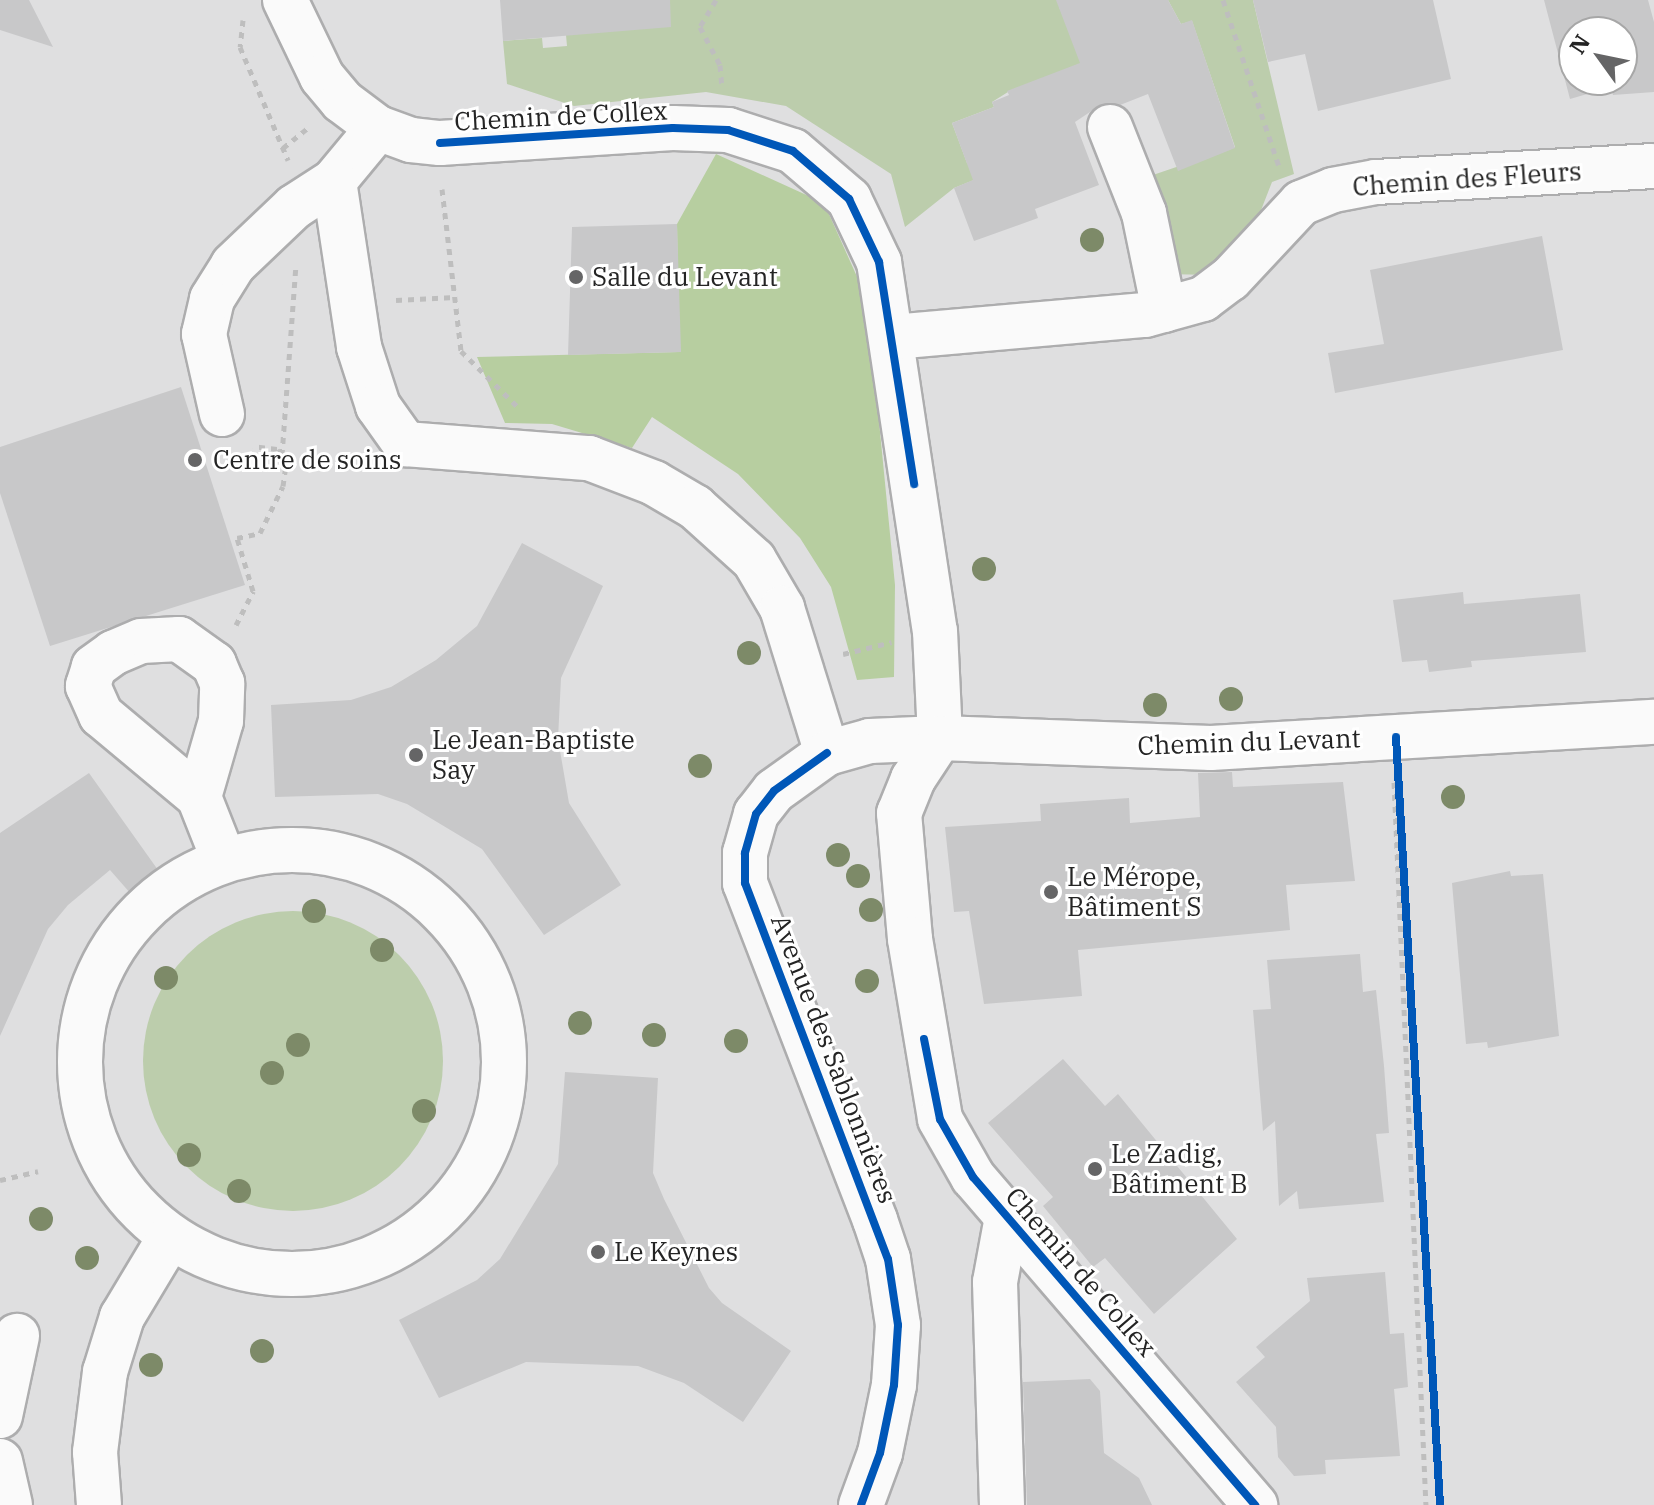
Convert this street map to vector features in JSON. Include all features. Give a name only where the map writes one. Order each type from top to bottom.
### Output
[{"type":"street","name":"Chemin de Collex","points":[[265,3],[322,77],[357,115],[378,128],[440,143],[673,128],[728,130],[793,151],[849,199],[879,262],[893,337],[935,631],[940,738],[913,779],[899,813],[924,1039],[940,1119],[973,1177],[1255,1505]]},
{"type":"street","points":[[1110,127],[1144,213],[1164,310]]},
{"type":"street","points":[[222,414],[204,334],[212,299],[233,265],[293,189],[334,181],[378,128]]},
{"type":"street","name":"Chemin des Fleurs","points":[[1301,203],[1376,182],[1654,166]]},
{"type":"street","points":[[334,181],[355,301],[359,347],[378,406],[405,444],[589,458],[654,483],[695,507],[754,560],[782,608],[804,664],[827,753]]},
{"type":"street","points":[[893,337],[1164,310],[1203,299],[1230,279],[1301,203]]},
{"type":"street","points":[[199,797],[221,721],[222,683],[214,664],[179,639],[141,641],[94,667],[88,686],[101,715],[199,797],[224,860]]},
{"type":"street","name":"Chemin du Levant","points":[[940,738],[1211,748],[1654,722]]},
{"type":"street","name":"Avenue des Sablonnières","points":[[861,1505],[880,1453],[894,1385],[898,1325],[888,1259],[745,883],[745,853],[756,814],[774,791],[827,753],[870,741],[940,738]]},
{"type":"street","points":[[272,850],[320,851],[368,862],[421,893],[449,917],[478,956],[497,1002],[504,1049],[502,1097],[488,1144],[465,1186],[432,1222],[393,1249],[348,1267],[274,1274],[203,1256],[170,1237],[143,1215],[102,1158],[88,1123],[80,1043],[87,1003],[125,930],[153,901],[224,860],[272,850]]},
{"type":"street","points":[[1002,1505],[995,1282],[1007,1217]]},
{"type":"street","points":[[99,1505],[95,1452],[105,1372],[122,1317],[170,1237]]},
{"type":"street","points":[[0,1416],[17,1336]]},
{"type":"street","points":[[0,1461],[10,1505]]},
{"type":"path","points":[[716,0],[700,27],[720,65],[728,130]]},
{"type":"path","points":[[1223,0],[1285,183],[1301,203]]},
{"type":"path","points":[[265,3],[240,47],[293,189],[296,287],[281,456]]},
{"type":"path","points":[[440,143],[461,351],[525,413],[526,451]]},
{"type":"path","points":[[355,301],[455,297]]},
{"type":"path","points":[[214,664],[253,591],[237,538],[260,533],[283,486],[286,464],[281,456],[262,444],[215,454],[213,442],[222,414]]},
{"type":"path","points":[[804,664],[935,631]]},
{"type":"path","points":[[1394,737],[1434,1395]]},
{"type":"path","points":[[1394,737],[1426,1505]]},
{"type":"path","points":[[0,1180],[38,1171]]},
{"type":"green space","points":[[665,0],[1076,0],[1059,7],[1085,62],[1008,92],[992,102],[994,107],[952,123],[967,163],[979,178],[954,188],[905,227],[891,174],[786,106],[706,92],[574,106],[507,84],[503,41],[542,38],[543,48],[567,46],[566,35]]},
{"type":"green space","points":[[1168,0],[1253,0],[1294,174],[1272,182],[1249,241],[1214,275],[1164,274],[1150,176],[1235,147],[1192,21],[1181,24]]},
{"type":"green space","points":[[716,154],[824,203],[867,299],[895,585],[894,677],[857,680],[831,587],[800,538],[738,474],[652,417],[632,448],[552,424],[505,423],[477,357],[679,352],[677,224]]},
{"type":"green space","points":[[293,911],[322,914],[350,923],[364,929],[399,955],[425,990],[431,1004],[440,1032],[443,1061],[440,1090],[431,1118],[425,1132],[399,1167],[364,1193],[350,1199],[322,1208],[293,1211],[264,1208],[236,1199],[222,1193],[187,1167],[161,1132],[155,1118],[146,1090],[143,1061],[146,1032],[155,1004],[161,990],[187,955],[222,929],[236,923],[264,914]]},
{"type":"building","points":[[0,0],[29,0],[53,47],[0,30]]},
{"type":"building","points":[[500,0],[670,0],[671,27],[503,41]]},
{"type":"building","points":[[1056,0],[1168,0],[1181,24],[1192,20],[1235,148],[1178,171],[1148,94],[1120,105],[1102,104],[1075,122],[1099,185],[1035,209],[1038,218],[974,241],[954,188],[973,180],[952,123],[994,107],[992,102],[1009,95],[1007,91],[1080,63]]},
{"type":"building","points":[[1253,0],[1433,0],[1451,79],[1318,111],[1305,54],[1268,62]]},
{"type":"building","points":[[1544,0],[1648,0],[1654,22],[1654,92],[1638,93],[1638,16],[1558,16],[1558,53]]},
{"type":"building","points":[[677,224],[681,352],[568,355],[572,227]]},
{"type":"building","points":[[1542,236],[1563,350],[1335,393],[1328,353],[1384,344],[1370,270]]},
{"type":"building","points":[[181,387],[245,585],[50,646],[0,493],[0,447]]},
{"type":"building","name":"Le Jean-Baptiste Say","points":[[522,543],[603,586],[561,678],[558,739],[569,803],[621,885],[544,935],[482,849],[407,804],[378,794],[275,797],[271,705],[351,700],[391,687],[436,660],[477,626]]},
{"type":"building","points":[[1463,592],[1464,604],[1580,594],[1586,652],[1471,661],[1472,667],[1429,672],[1427,660],[1402,662],[1393,600]]},
{"type":"building","name":"Le Mérope, Bâtiment S","points":[[1232,772],[1233,787],[1343,782],[1355,881],[1286,885],[1290,930],[1078,950],[1082,996],[984,1004],[969,911],[954,912],[945,827],[1041,821],[1040,804],[1129,798],[1130,823],[1200,817],[1198,773]]},
{"type":"building","points":[[89,773],[158,870],[131,894],[110,870],[68,905],[48,929],[0,1036],[0,833]]},
{"type":"building","points":[[1510,871],[1511,876],[1543,874],[1559,1036],[1488,1048],[1487,1042],[1466,1044],[1452,883]]},
{"type":"building","points":[[1360,954],[1363,992],[1376,990],[1384,1066],[1389,1133],[1376,1134],[1384,1202],[1299,1209],[1297,1191],[1279,1206],[1275,1121],[1263,1131],[1253,1010],[1271,1009],[1267,960]]},
{"type":"building","name":"Le Zadig, Bâtiment B","points":[[1063,1059],[1105,1106],[1118,1094],[1237,1239],[1154,1314],[1105,1258],[1093,1267],[1043,1206],[1053,1197],[988,1123]]},
{"type":"building","name":"Le Keynes","points":[[565,1072],[658,1078],[653,1173],[664,1199],[709,1288],[722,1303],[791,1351],[743,1422],[684,1383],[638,1366],[526,1362],[439,1398],[399,1320],[477,1280],[500,1259],[558,1164]]},
{"type":"building","points":[[1385,1272],[1390,1334],[1404,1333],[1408,1387],[1394,1389],[1400,1456],[1325,1460],[1326,1474],[1294,1476],[1278,1457],[1276,1427],[1236,1382],[1265,1357],[1256,1347],[1310,1301],[1307,1278]]},
{"type":"building","points":[[1090,1379],[1100,1391],[1104,1453],[1139,1478],[1152,1505],[1027,1505],[1023,1382]]},
{"type":"cycle path","points":[[440,143],[673,128],[728,130],[793,151],[849,199],[879,262],[914,484]]},
{"type":"cycle path","points":[[1396,737],[1440,1505]]},
{"type":"cycle path","points":[[827,753],[774,791],[756,814],[745,853],[745,883],[888,1259],[898,1325],[894,1385],[880,1453],[861,1505]]},
{"type":"cycle path","points":[[924,1039],[940,1119],[973,1177],[1255,1505]]},
{"type":"place","name":"Salle du Levant","points":[[576,277]]},
{"type":"place","name":"Centre de soins","points":[[195,460]]},
{"type":"place","name":"Le Jean-Baptiste Say","points":[[416,755]]},
{"type":"place","name":"Le Mérope, Bâtiment S","points":[[1051,892]]},
{"type":"place","name":"Le Zadig, Bâtiment B","points":[[1095,1169]]},
{"type":"place","name":"Le Keynes","points":[[598,1252]]}]
